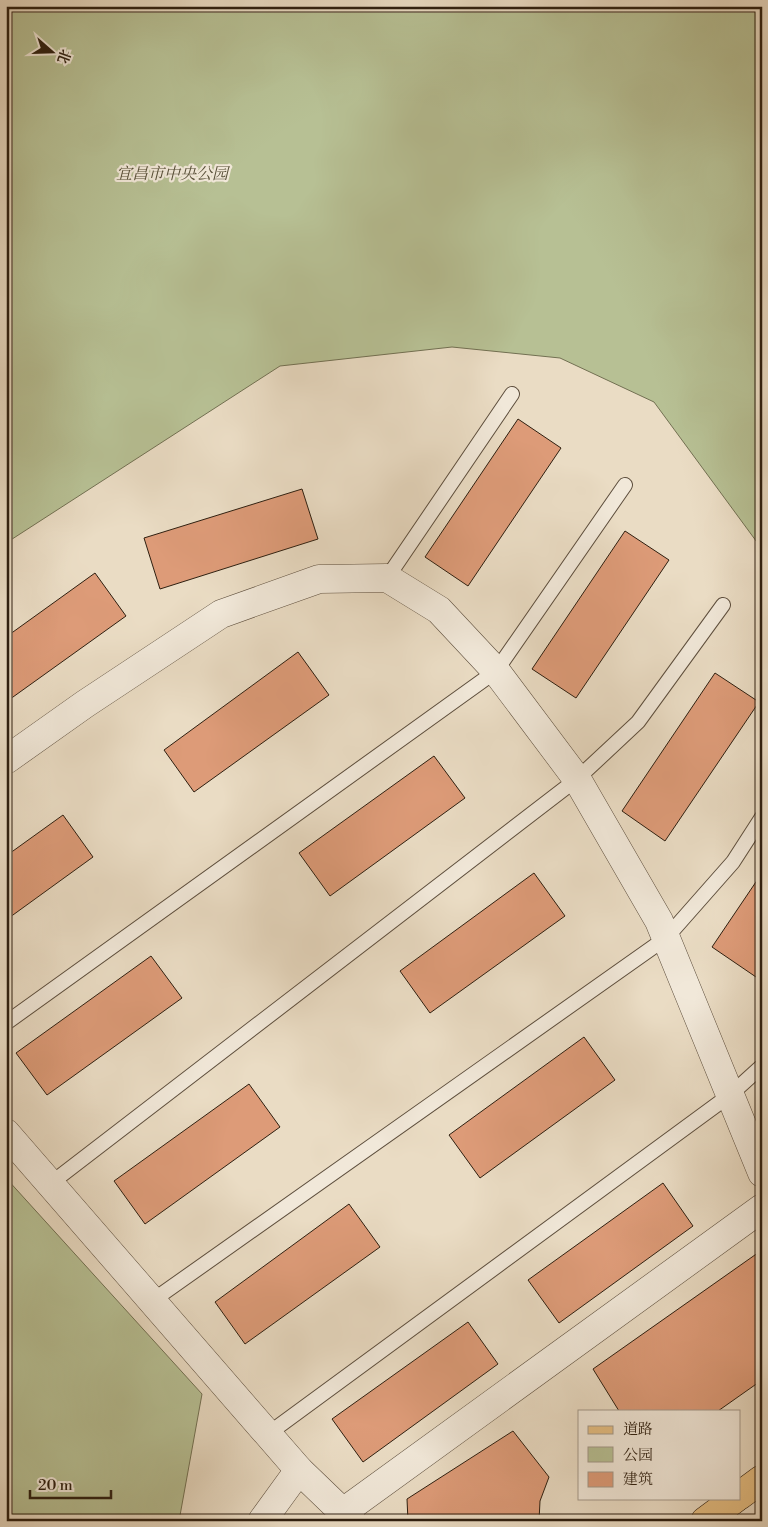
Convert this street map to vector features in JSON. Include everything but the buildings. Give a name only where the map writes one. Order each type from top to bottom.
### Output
[{"type":"main road","points":[[740,1495],[762,1479]]},
{"type":"main road","points":[[705,1521],[733,1500]]},
{"type":"street","points":[[6,760],[85,704],[221,614],[319,579],[386,578],[439,610],[496,671],[577,779],[659,922],[762,1173]]},
{"type":"street","points":[[6,1133],[298,1470],[347,1516],[762,1208]]},
{"type":"street","points":[[262,1521],[298,1470]]},
{"type":"lane","points":[[386,578],[512,394]]},
{"type":"lane","points":[[6,1023],[496,671],[625,485]]},
{"type":"lane","points":[[50,1184],[577,779],[638,722],[723,605]]},
{"type":"lane","points":[[152,1301],[666,938],[733,862],[762,817]]},
{"type":"lane","points":[[268,1434],[730,1096],[762,1066]]},
{"type":"green space","name":"宜昌市中央公园","points":[[6,6],[762,6],[762,549],[654,402],[560,358],[452,347],[280,366],[6,543]]},
{"type":"green space","points":[[6,1178],[202,1394],[179,1521],[6,1521]]}]
